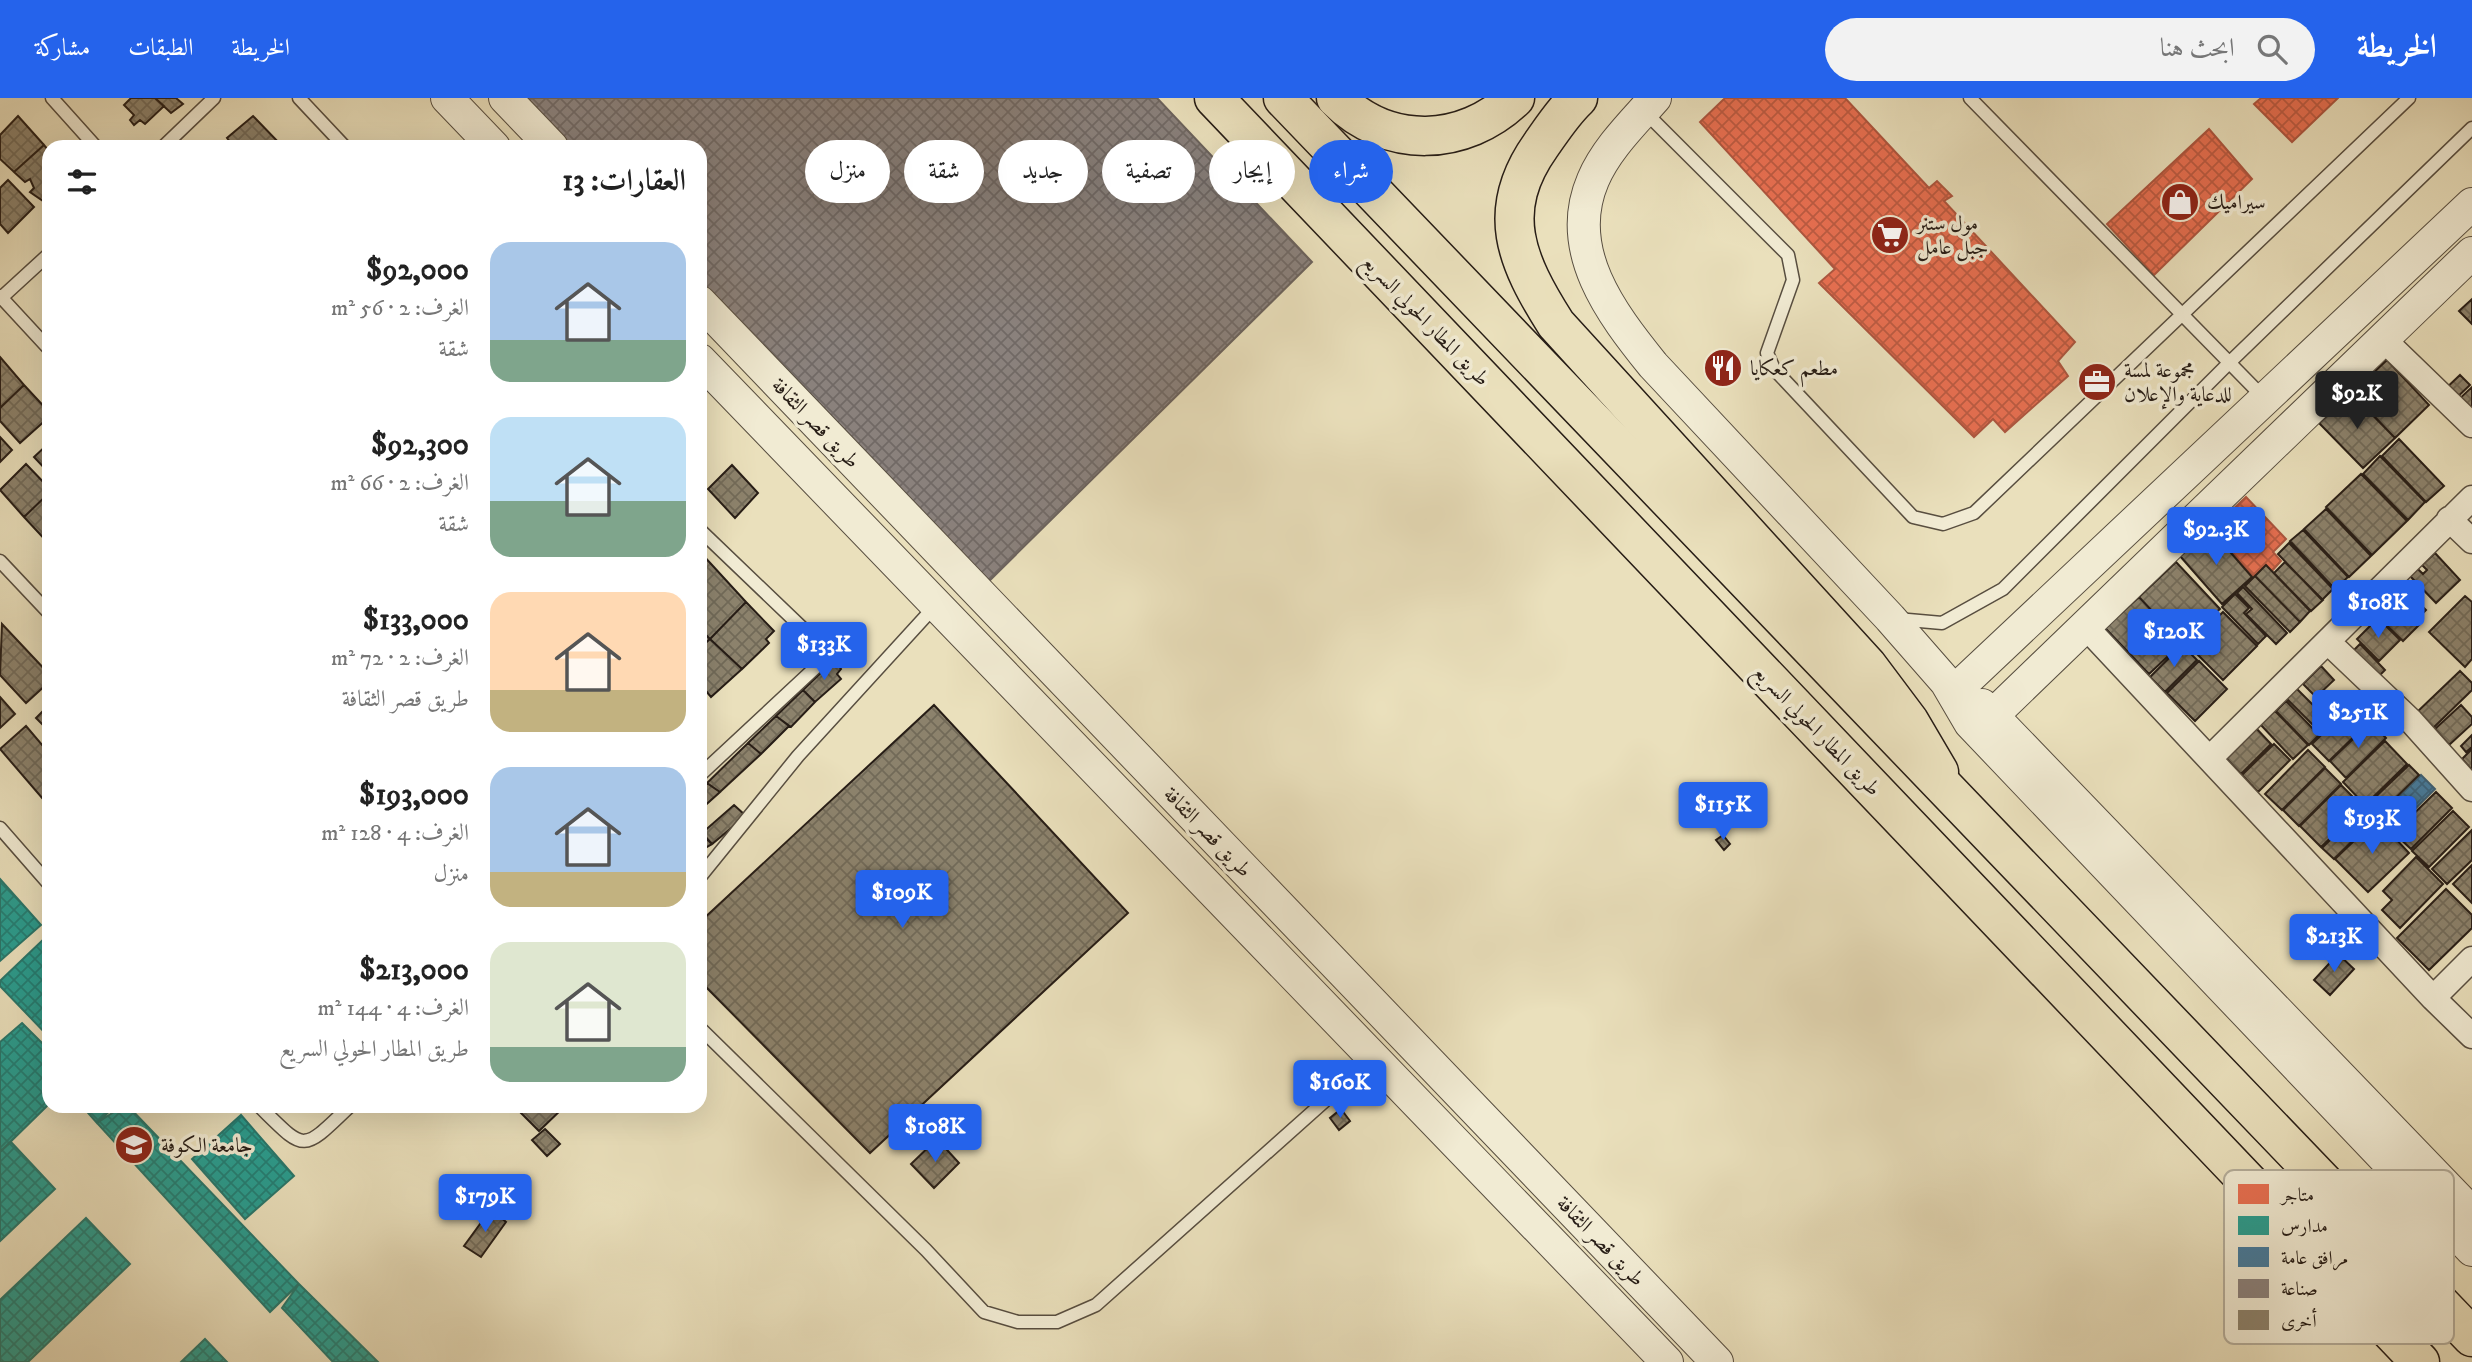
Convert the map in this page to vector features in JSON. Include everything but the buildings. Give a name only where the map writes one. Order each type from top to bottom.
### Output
[{"type":"main road","name":"طريق المطار الحولي السريع","points":[[1214,98],[2237,1170]]},
{"type":"main road","points":[[1283,98],[2311,1170]]},
{"type":"main road","points":[[1336,98],[1379,127],[1412,137],[1460,132],[1508,105]]},
{"type":"main road","points":[[1578,98],[1565,110],[1527,165],[1514,197],[1514,239],[1530,283],[1556,324],[1867,665],[1909,720],[1952,796]]},
{"type":"main road","points":[[2454,1318],[2472,1337]]},
{"type":"main road","name":"طريق المطار الحولي السريع","points":[[2403,1344],[2420,1362]]},
{"type":"street","points":[[447,98],[487,140]]},
{"type":"street","points":[[505,98],[545,140]]},
{"type":"street","points":[[1649,104],[1608,154],[1593,180],[1585,208],[1584,237],[1590,266],[1602,293],[1624,329],[1653,365],[1953,685],[1993,715],[2431,1170]]},
{"type":"street","points":[[1953,685],[2139,519],[2472,205]]},
{"type":"street","points":[[1993,715],[2472,253]]},
{"type":"street","name":"طريق قصر الثقافة","points":[[707,309],[1717,1362]]},
{"type":"street","points":[[2384,340],[2472,425]]},
{"type":"street","name":"طريق قصر الثقافة","points":[[707,367],[1667,1362]]},
{"type":"street","points":[[2211,757],[2472,498]]},
{"type":"street","points":[[2139,519],[2164,548]]},
{"type":"street","points":[[2449,519],[2472,541]]},
{"type":"street","points":[[2085,626],[2211,757],[2433,998],[2472,1036]]},
{"type":"street","points":[[2328,642],[2411,722],[2472,789]]},
{"type":"street","points":[[1953,685],[1970,723],[2396,1170]]},
{"type":"street","points":[[2433,998],[2472,959]]},
{"type":"street","points":[[2454,1194],[2472,1213]]},
{"type":"street","points":[[2454,1231],[2472,1250]]},
{"type":"lane","points":[[52,98],[90,140]]},
{"type":"lane","points":[[170,140],[214,98]]},
{"type":"lane","points":[[299,98],[338,140]]},
{"type":"lane","points":[[1970,98],[2266,401]]},
{"type":"lane","points":[[1649,104],[1788,255],[1793,280],[1767,353],[1774,369],[1913,517],[1943,523],[1974,513],[2409,98]]},
{"type":"lane","points":[[1890,618],[1942,623],[2003,589],[2230,362],[2472,128]]},
{"type":"lane","points":[[42,260],[1,298],[42,342]]},
{"type":"lane","points":[[707,537],[818,643],[822,655],[816,667],[707,768]]},
{"type":"lane","points":[[0,561],[42,606]]},
{"type":"lane","points":[[707,868],[798,756],[936,605]]},
{"type":"lane","points":[[0,828],[42,876]]},
{"type":"lane","points":[[707,1035],[926,1250],[984,1312],[1018,1322],[1057,1322],[1096,1305],[1373,1057]]},
{"type":"lane","points":[[266,1113],[295,1141],[306,1142],[319,1135],[343,1113]]},
{"type":"place","name":"سيراميك","points":[[2180,202]]},
{"type":"place","name":"مول ستنر جبل عامل","points":[[1890,235]]},
{"type":"place","name":"مطعم كعكايا","points":[[1723,368]]},
{"type":"place","name":"مجموعة لمسة للدعاية والإعلان","points":[[2097,382]]},
{"type":"place","name":"جامعة الكوفة","points":[[134,1145]]}]
